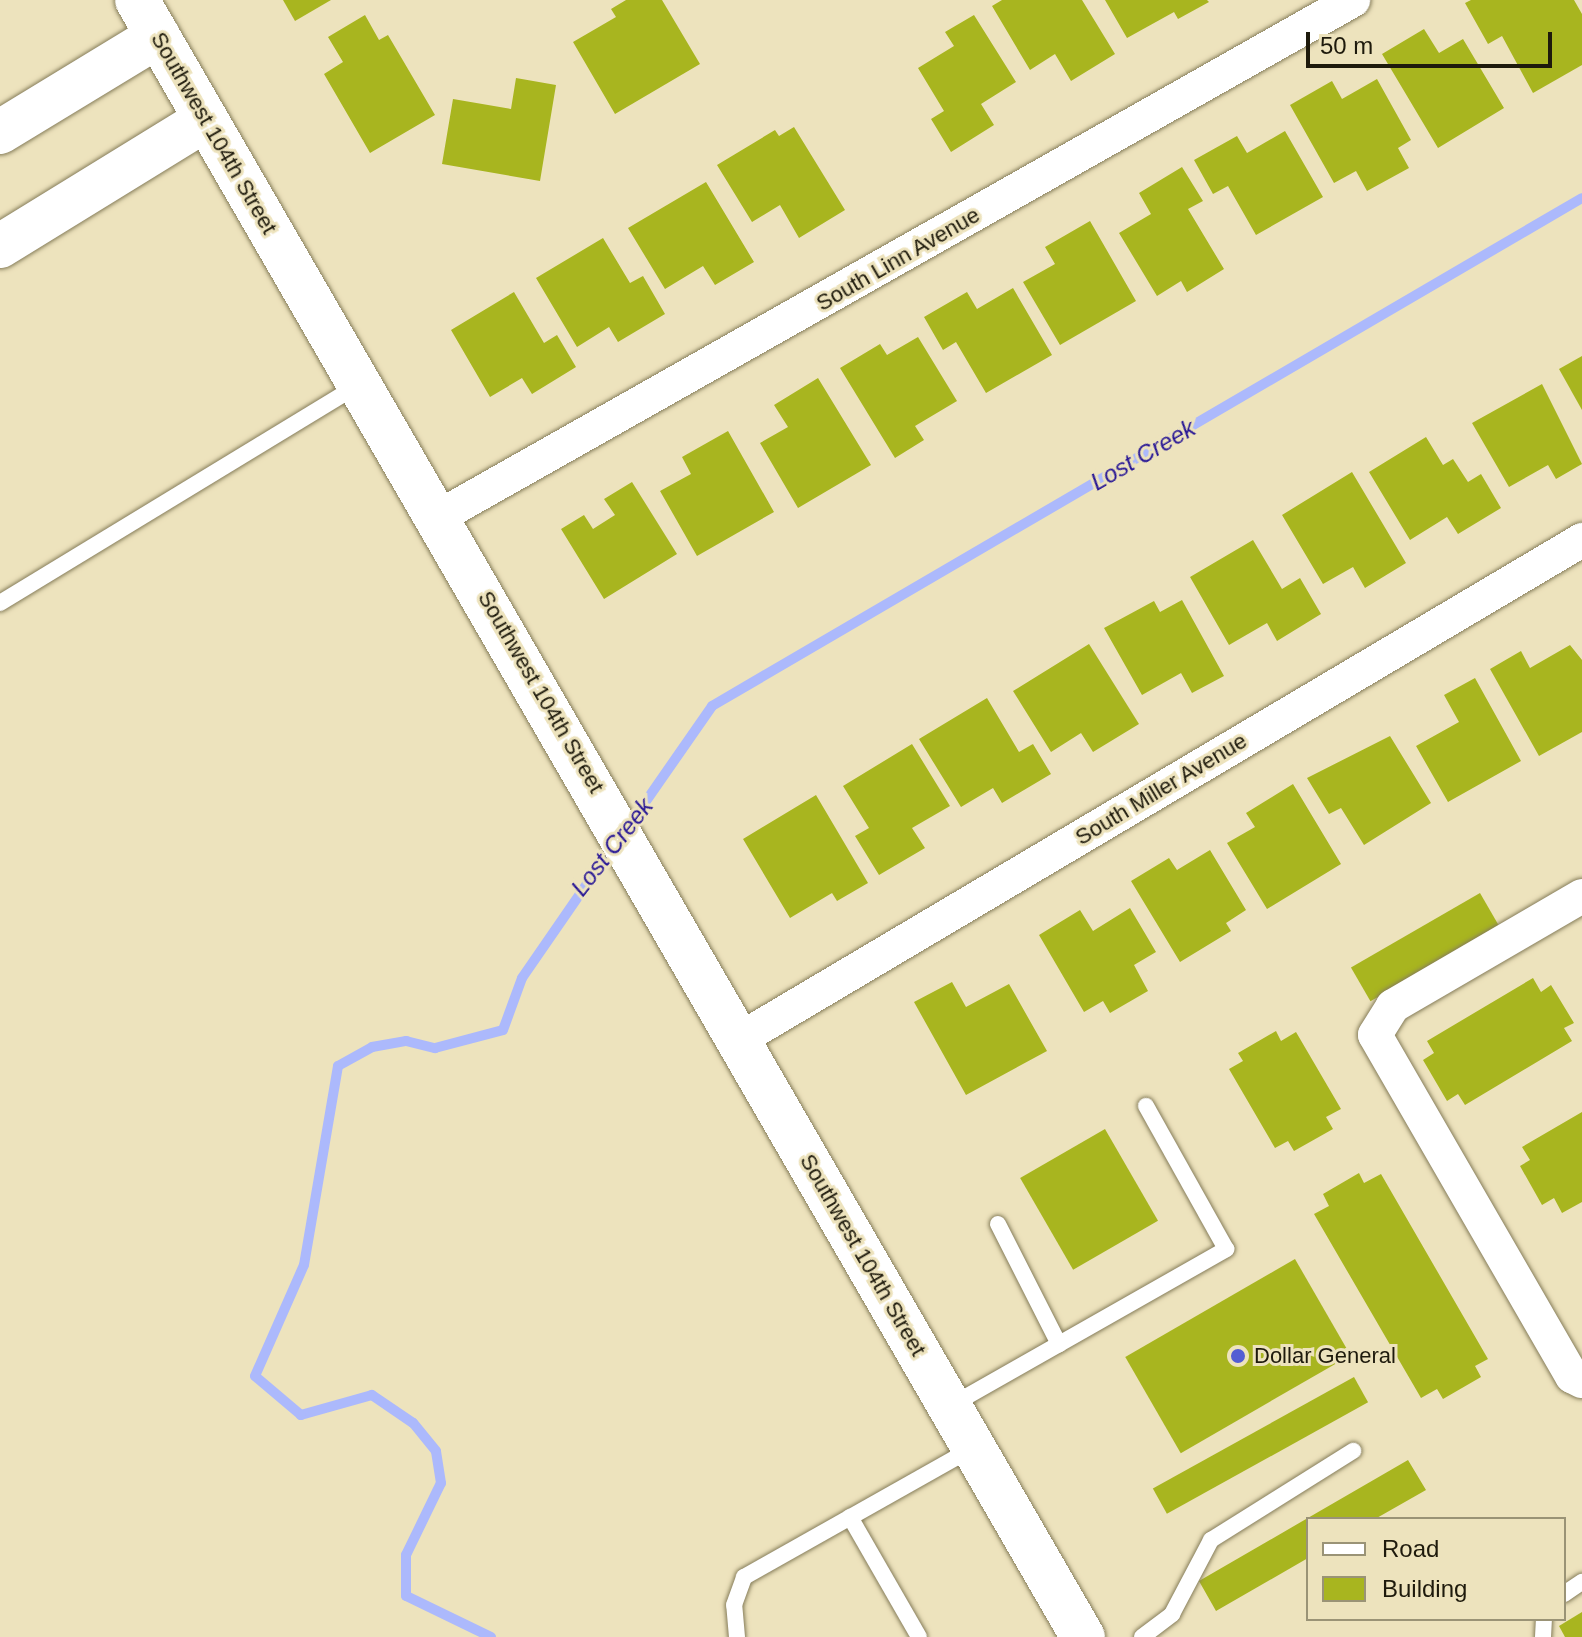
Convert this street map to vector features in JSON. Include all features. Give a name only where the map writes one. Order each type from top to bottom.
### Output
[{"type":"main road","name":"Southwest 104th Street","points":[[148,18],[205,120],[440,516],[1083,1637]]},
{"type":"main road","points":[[0,132],[148,18]]},
{"type":"main road","points":[[0,246],[205,120]]},
{"type":"street","name":"South Linn Avenue","points":[[440,516],[1353,0]]},
{"type":"street","name":"South Miller Avenue","points":[[740,1039],[1582,540]]},
{"type":"street","points":[[1582,896],[1393,1006],[1375,1035],[1572,1376],[1582,1381]]},
{"type":"lane","points":[[0,603],[361,383]]},
{"type":"lane","points":[[949,1406],[1226,1249],[1146,1106]]},
{"type":"lane","points":[[998,1224],[1059,1344]]},
{"type":"lane","points":[[737,1637],[734,1605],[744,1577],[973,1447]]},
{"type":"lane","points":[[1142,1637],[1172,1614],[1211,1540],[1353,1451]]},
{"type":"lane","points":[[850,1517],[919,1637]]},
{"type":"building","points":[[283,0],[331,0],[295,21]]},
{"type":"building","points":[[626,0],[662,0],[700,64],[615,114],[573,42],[616,17],[611,9]]},
{"type":"building","points":[[1002,0],[1082,0],[1115,54],[1071,81],[1055,54],[1030,70],[992,6]]},
{"type":"building","points":[[1105,0],[1209,2],[1178,19],[1174,12],[1127,38]]},
{"type":"building","points":[[1471,0],[1574,0],[1582,14],[1582,65],[1533,93],[1502,36],[1488,44],[1465,3]]},
{"type":"building","points":[[365,15],[379,40],[388,35],[435,115],[370,153],[324,74],[343,62],[328,37]]},
{"type":"building","points":[[974,15],[1016,82],[981,104],[994,125],[951,152],[931,119],[944,111],[918,68],[954,46],[945,32]]},
{"type":"building","points":[[1424,29],[1439,53],[1463,39],[1504,108],[1438,148],[1382,54]]},
{"type":"building","points":[[516,78],[556,85],[540,181],[442,164],[453,99],[511,109]]},
{"type":"building","points":[[1377,79],[1411,140],[1398,148],[1409,168],[1367,191],[1356,171],[1334,183],[1290,105],[1332,81],[1342,99]]},
{"type":"building","points":[[794,127],[845,210],[799,238],[780,205],[752,222],[717,165],[775,130],[779,136]]},
{"type":"building","points":[[1285,131],[1323,197],[1256,235],[1228,186],[1213,194],[1194,160],[1237,136],[1247,153]]},
{"type":"building","points":[[1182,167],[1203,201],[1188,209],[1224,269],[1187,292],[1181,281],[1157,296],[1119,233],[1151,214],[1139,193]]},
{"type":"building","points":[[706,182],[754,262],[715,285],[703,266],[665,289],[628,228]]},
{"type":"building","points":[[1090,221],[1136,301],[1060,345],[1023,282],[1055,264],[1045,247]]},
{"type":"building","points":[[603,238],[630,283],[643,276],[665,314],[618,342],[609,327],[577,347],[536,278]]},
{"type":"building","points":[[1013,288],[1052,355],[986,393],[956,342],[943,350],[924,317],[967,292],[977,309]]},
{"type":"building","points":[[514,292],[544,343],[557,335],[576,367],[532,394],[522,378],[490,397],[451,330]]},
{"type":"building","points":[[918,337],[957,401],[915,426],[924,440],[895,458],[840,368],[880,344],[887,355]]},
{"type":"building","points":[[1582,356],[1582,410],[1559,369]]},
{"type":"building","points":[[818,378],[871,465],[798,508],[760,443],[788,427],[774,405]]},
{"type":"building","points":[[1542,384],[1582,464],[1556,479],[1548,465],[1509,487],[1472,423]]},
{"type":"building","points":[[728,431],[774,512],[697,556],[660,491],[691,474],[682,457]]},
{"type":"building","points":[[1426,437],[1443,465],[1453,459],[1468,482],[1481,474],[1501,508],[1458,534],[1447,517],[1410,540],[1369,472]]},
{"type":"building","points":[[1352,472],[1406,563],[1365,588],[1353,567],[1323,584],[1282,515]]},
{"type":"building","points":[[632,482],[677,554],[604,599],[561,529],[584,515],[593,529],[615,515],[604,499]]},
{"type":"building","points":[[1253,540],[1282,589],[1300,578],[1321,614],[1277,641],[1267,623],[1229,645],[1190,577]]},
{"type":"building","points":[[1182,600],[1224,676],[1192,693],[1181,673],[1142,695],[1104,628],[1154,601],[1160,612]]},
{"type":"building","points":[[1089,644],[1139,724],[1093,752],[1081,733],[1051,752],[1013,691]]},
{"type":"building","points":[[1570,645],[1582,660],[1582,732],[1539,756],[1490,669],[1521,651],[1530,668]]},
{"type":"building","points":[[1475,678],[1521,761],[1448,802],[1416,746],[1459,722],[1444,695]]},
{"type":"building","points":[[987,698],[1019,752],[1033,744],[1051,774],[1002,803],[993,788],[961,807],[919,739]]},
{"type":"building","points":[[1390,736],[1431,803],[1364,845],[1341,808],[1329,814],[1307,778]]},
{"type":"building","points":[[912,744],[950,806],[912,828],[925,848],[879,875],[855,836],[869,828],[843,786]]},
{"type":"building","points":[[1293,784],[1341,864],[1267,909],[1227,843],[1255,827],[1246,813]]},
{"type":"building","points":[[816,795],[868,883],[837,901],[832,893],[790,918],[743,839]]},
{"type":"building","points":[[1210,850],[1246,910],[1226,923],[1231,931],[1180,962],[1131,881],[1169,858],[1177,870]]},
{"type":"building","points":[[1480,893],[1500,927],[1370,1001],[1351,968]]},
{"type":"building","points":[[1130,908],[1156,952],[1134,965],[1148,991],[1110,1013],[1103,1001],[1084,1012],[1039,935],[1080,910],[1093,931]]},
{"type":"building","points":[[1533,978],[1541,992],[1551,985],[1574,1023],[1564,1028],[1572,1041],[1465,1105],[1458,1094],[1447,1101],[1423,1060],[1434,1053],[1427,1041]]},
{"type":"building","points":[[952,982],[966,1007],[1009,984],[1047,1051],[966,1095],[914,1002]]},
{"type":"building","points":[[1276,1031],[1281,1041],[1296,1032],[1341,1109],[1326,1117],[1333,1129],[1294,1151],[1288,1141],[1275,1148],[1229,1069],[1243,1061],[1238,1053]]},
{"type":"building","points":[[1582,1112],[1582,1202],[1562,1213],[1554,1198],[1542,1205],[1520,1166],[1530,1160],[1522,1147]]},
{"type":"building","points":[[1105,1129],[1158,1221],[1073,1270],[1020,1178]]},
{"type":"building","points":[[1359,1173],[1364,1183],[1381,1174],[1488,1359],[1475,1366],[1481,1377],[1443,1399],[1437,1389],[1421,1398],[1314,1214],[1329,1206],[1323,1194]]},
{"type":"building","name":"Dollar General","points":[[1295,1259],[1350,1355],[1181,1453],[1125,1357]]},
{"type":"building","points":[[1354,1377],[1368,1402],[1167,1514],[1153,1489]]},
{"type":"building","points":[[1408,1460],[1426,1490],[1379,1517],[1310,1517]]},
{"type":"building","points":[[1306,1519],[1306,1559],[1216,1611],[1199,1581]]},
{"type":"building","points":[[1582,1612],[1582,1637],[1565,1637],[1559,1626]]},
{"type":"waterway","name":"Lost Creek","points":[[628,827],[712,706],[1582,198]]},
{"type":"waterway","name":"Lost Creek","points":[[491,1637],[406,1596],[406,1555],[441,1483],[436,1451],[413,1423],[372,1395],[301,1415],[255,1376],[304,1265],[338,1066],[372,1047],[406,1041],[435,1048],[503,1030],[522,978],[613,846]]},
{"type":"place","name":"Dollar General","points":[[1238,1356]]}]
